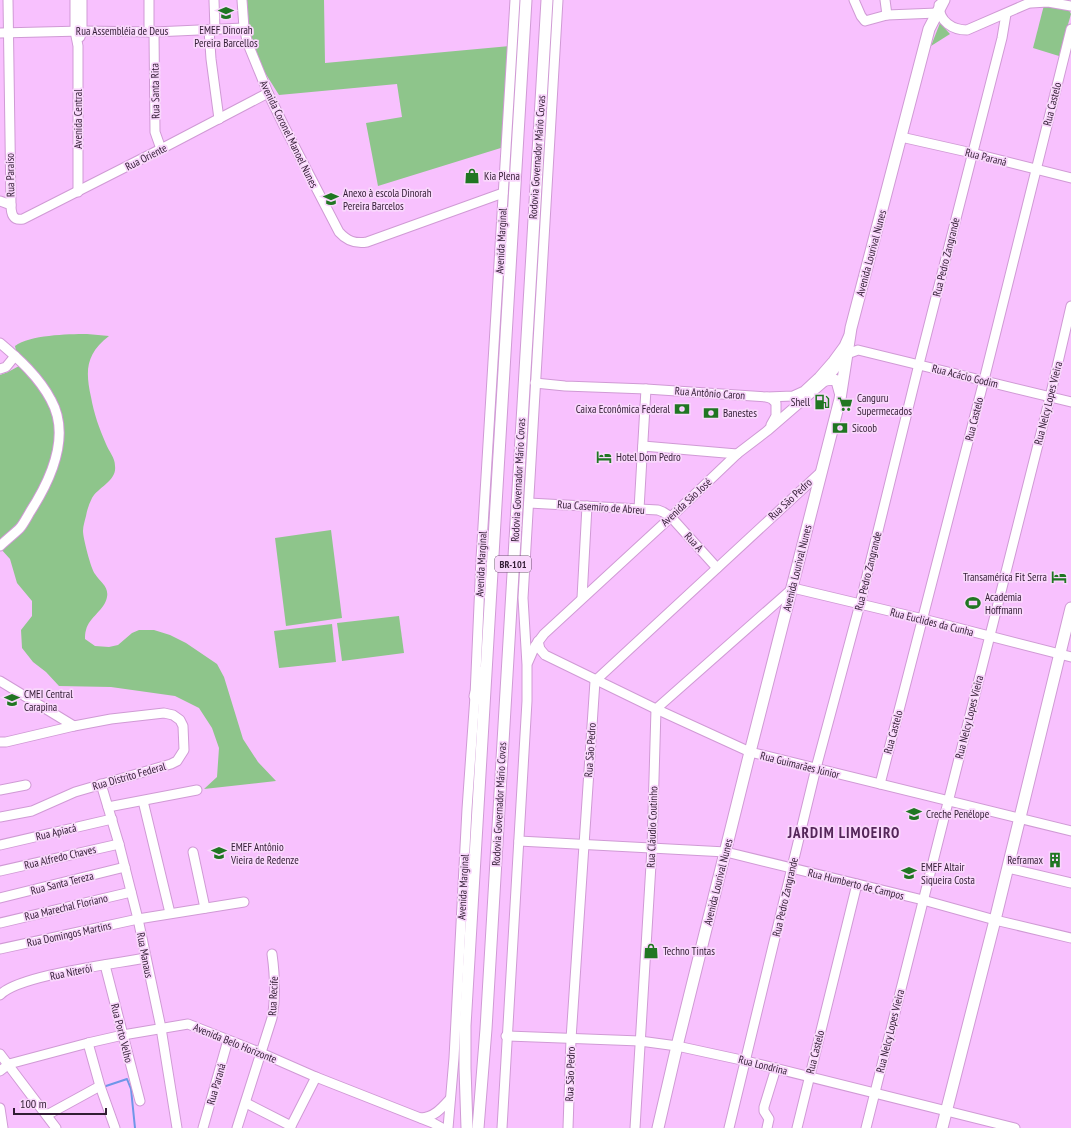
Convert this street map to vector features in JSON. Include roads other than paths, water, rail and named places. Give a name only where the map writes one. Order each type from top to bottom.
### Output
[{"type":"main road","name":"Rodovia Governador Mário Covas","points":[[467,1128],[465,1026],[526,0]]},
{"type":"main road","name":"Rodovia Governador Mário Covas","points":[[478,1128],[488,1005],[547,0]]},
{"type":"main road","name":"Avenida Lourival Nunes","points":[[658,1128],[750,752],[840,399],[851,328],[929,29],[938,8],[944,0]]},
{"type":"main road","points":[[826,380],[833,379],[838,382],[840,399]]},
{"type":"main road","points":[[942,1128],[1008,868],[1057,653],[1071,608]]},
{"type":"main road","points":[[475,696],[488,654]]},
{"type":"street","name":"Rua Paraíso","points":[[8,0],[4,33],[11,206]]},
{"type":"street","name":"Avenida Central","points":[[75,0],[78,31],[78,192]]},
{"type":"street","name":"Avenida Central","points":[[78,31],[82,0]]},
{"type":"street","name":"Rua Santa Rita","points":[[148,0],[152,32],[156,132],[161,150]]},
{"type":"street","points":[[214,0],[211,59],[219,119]]},
{"type":"street","name":"Avenida Coronel Manoel Nunes","points":[[242,0],[244,28],[248,44],[268,93],[339,232],[345,239],[360,243],[376,240],[503,193]]},
{"type":"street","name":"Avenida Marginal","points":[[448,1128],[475,696],[481,559],[515,0]]},
{"type":"street","points":[[502,1128],[506,1036],[527,701],[527,665],[523,598],[558,0]]},
{"type":"street","points":[[854,0],[863,20],[938,8],[943,19],[951,27],[960,30],[967,30],[1033,1],[1071,6]]},
{"type":"street","points":[[885,0],[887,15]]},
{"type":"street","name":"Rua Pedro Zangrande","points":[[729,1128],[816,768],[860,604],[1002,38],[1006,14]]},
{"type":"street","name":"Rua Assembléia de Deus","points":[[4,33],[78,31],[152,32],[244,28]]},
{"type":"street","name":"Rua Castelo","points":[[880,784],[984,380],[1071,29]]},
{"type":"street","name":"Rua Oriente","points":[[11,206],[12,214],[15,218],[18,220],[23,219],[161,150],[268,93]]},
{"type":"street","name":"Rua Paraná","points":[[901,137],[1071,178]]},
{"type":"street","points":[[0,201],[11,206]]},
{"type":"street","name":"Rua Nelcy Lopes Vieira","points":[[866,1128],[1050,397],[1071,306]]},
{"type":"street","name":"Rua Antônio Caron","points":[[535,383],[767,397],[793,396],[804,391],[819,378],[844,346],[851,328]]},
{"type":"street","points":[[0,343],[33,374],[52,401],[59,426],[54,467],[38,500],[20,528],[0,546]]},
{"type":"street","name":"Rua Acácio Godim","points":[[847,354],[858,350],[1071,402]]},
{"type":"street","name":"Avenida São José","points":[[527,665],[530,656],[544,634],[737,454],[767,431],[826,380],[847,354]]},
{"type":"street","points":[[0,369],[6,366],[15,356]]},
{"type":"street","points":[[639,509],[646,389]]},
{"type":"street","points":[[767,397],[775,401],[777,407],[776,416],[767,431]]},
{"type":"street","points":[[643,446],[737,454]]},
{"type":"street","name":"Rua São Pedro","points":[[568,1128],[571,1039],[595,680],[822,470]]},
{"type":"street","name":"Rua Casemiro de Abreu","points":[[529,502],[639,509],[663,512],[671,517]]},
{"type":"street","points":[[582,598],[587,506]]},
{"type":"street","name":"Rua A","points":[[671,517],[717,568]]},
{"type":"street","points":[[656,710],[793,588]]},
{"type":"street","name":"Rua Euclides da Cunha","points":[[793,588],[923,619],[1071,657]]},
{"type":"street","points":[[538,642],[545,655]]},
{"type":"street","points":[[530,656],[538,654],[545,655]]},
{"type":"street","name":"Rua Guimarães Júnior","points":[[545,655],[656,710],[750,752],[1071,831]]},
{"type":"street","points":[[0,681],[74,726]]},
{"type":"street","name":"Rua Cláudio Coutinho","points":[[635,1128],[652,848],[656,710]]},
{"type":"street","name":"Rua Distrito Federal","points":[[0,742],[6,742],[111,719],[164,713],[174,715],[180,720],[183,726],[184,750],[177,761],[171,764],[75,792],[32,811],[0,817]]},
{"type":"street","points":[[0,790],[26,784]]},
{"type":"street","name":"Rua Manaus","points":[[101,784],[119,844],[138,919],[145,958],[161,1028],[177,1128]]},
{"type":"street","points":[[108,807],[197,790]]},
{"type":"street","points":[[143,801],[170,913]]},
{"type":"street","name":"Rua Apiacá","points":[[0,845],[112,819]]},
{"type":"street","name":"Rua Humberto de Campos","points":[[519,841],[726,852],[1071,938]]},
{"type":"street","name":"Rua Alfredo Chaves","points":[[0,871],[119,844]]},
{"type":"street","points":[[193,852],[205,908]]},
{"type":"street","name":"Rua Santa Tereza","points":[[0,898],[125,867]]},
{"type":"street","points":[[1008,868],[1071,883]]},
{"type":"street","name":"Rua Castelo","points":[[797,1128],[857,884]]},
{"type":"street","name":"Rua Marechal Floriano","points":[[0,923],[131,892]]},
{"type":"street","name":"Rua Domingos Martins","points":[[0,949],[138,919],[244,902]]},
{"type":"street","name":"Rua Recife","points":[[237,1128],[262,1053],[275,1005],[275,972],[272,954]]},
{"type":"street","name":"Rua Niterói","points":[[0,995],[10,988],[20,984],[82,969],[145,958]]},
{"type":"street","name":"Rua Porto Velho","points":[[105,965],[140,1101]]},
{"type":"street","name":"Avenida Belo Horizonte","points":[[0,1071],[9,1064],[88,1043],[123,1035],[188,1024],[433,1123],[442,1128]]},
{"type":"street","name":"Rua Londrina","points":[[506,1036],[640,1041],[677,1046],[776,1068],[1012,1128]]},
{"type":"street","name":"Rua Paraná","points":[[203,1128],[228,1040]]},
{"type":"street","points":[[88,1043],[100,1086],[115,1128]]},
{"type":"street","points":[[0,1054],[56,1128]]},
{"type":"street","points":[[767,1128],[769,1119],[764,1111],[764,1107],[776,1068]]},
{"type":"street","points":[[246,1102],[290,1127],[316,1077]]},
{"type":"street","points":[[47,1115],[100,1086]]},
{"type":"street","points":[[418,1118],[429,1118],[438,1112],[450,1099]]},
{"type":"street","points":[[0,1108],[3,1128]]},
{"type":"waterway","points":[[103,1087],[127,1079],[131,1089],[135,1128]]},
{"type":"place","name":"EMEF Dinorah Pereira Barcellos","points":[[226,13]]},
{"type":"place","name":"Kia Plena","points":[[472,176]]},
{"type":"place","name":"Anexo à escola Dinorah Pereira Barcelos","points":[[331,199]]},
{"type":"place","name":"Shell","points":[[822,402]]},
{"type":"place","name":"Canguru Supermecados","points":[[845,404]]},
{"type":"place","name":"Caixa Econômica Federal","points":[[682,409]]},
{"type":"place","name":"Banestes","points":[[711,413]]},
{"type":"place","name":"Sicoob","points":[[840,428]]},
{"type":"place","name":"Hotel Dom Pedro","points":[[604,457]]},
{"type":"place","name":"Transamérica Fit Serra","points":[[1059,577]]},
{"type":"place","name":"Academia Hoffmann","points":[[973,603]]},
{"type":"place","name":"CMEI Central Carapina","points":[[12,700]]},
{"type":"place","name":"Creche Penélope","points":[[914,814]]},
{"type":"place","name":"EMEF Antônio Vieira de Redenze","points":[[219,853]]},
{"type":"place","name":"Reframax","points":[[1055,860]]},
{"type":"place","name":"EMEF Altair Siqueira Costa","points":[[909,873]]},
{"type":"place","name":"Techno Tintas","points":[[651,951]]},
{"type":"district","name":"JARDIM LIMOEIRO","points":[[844,832]]}]
